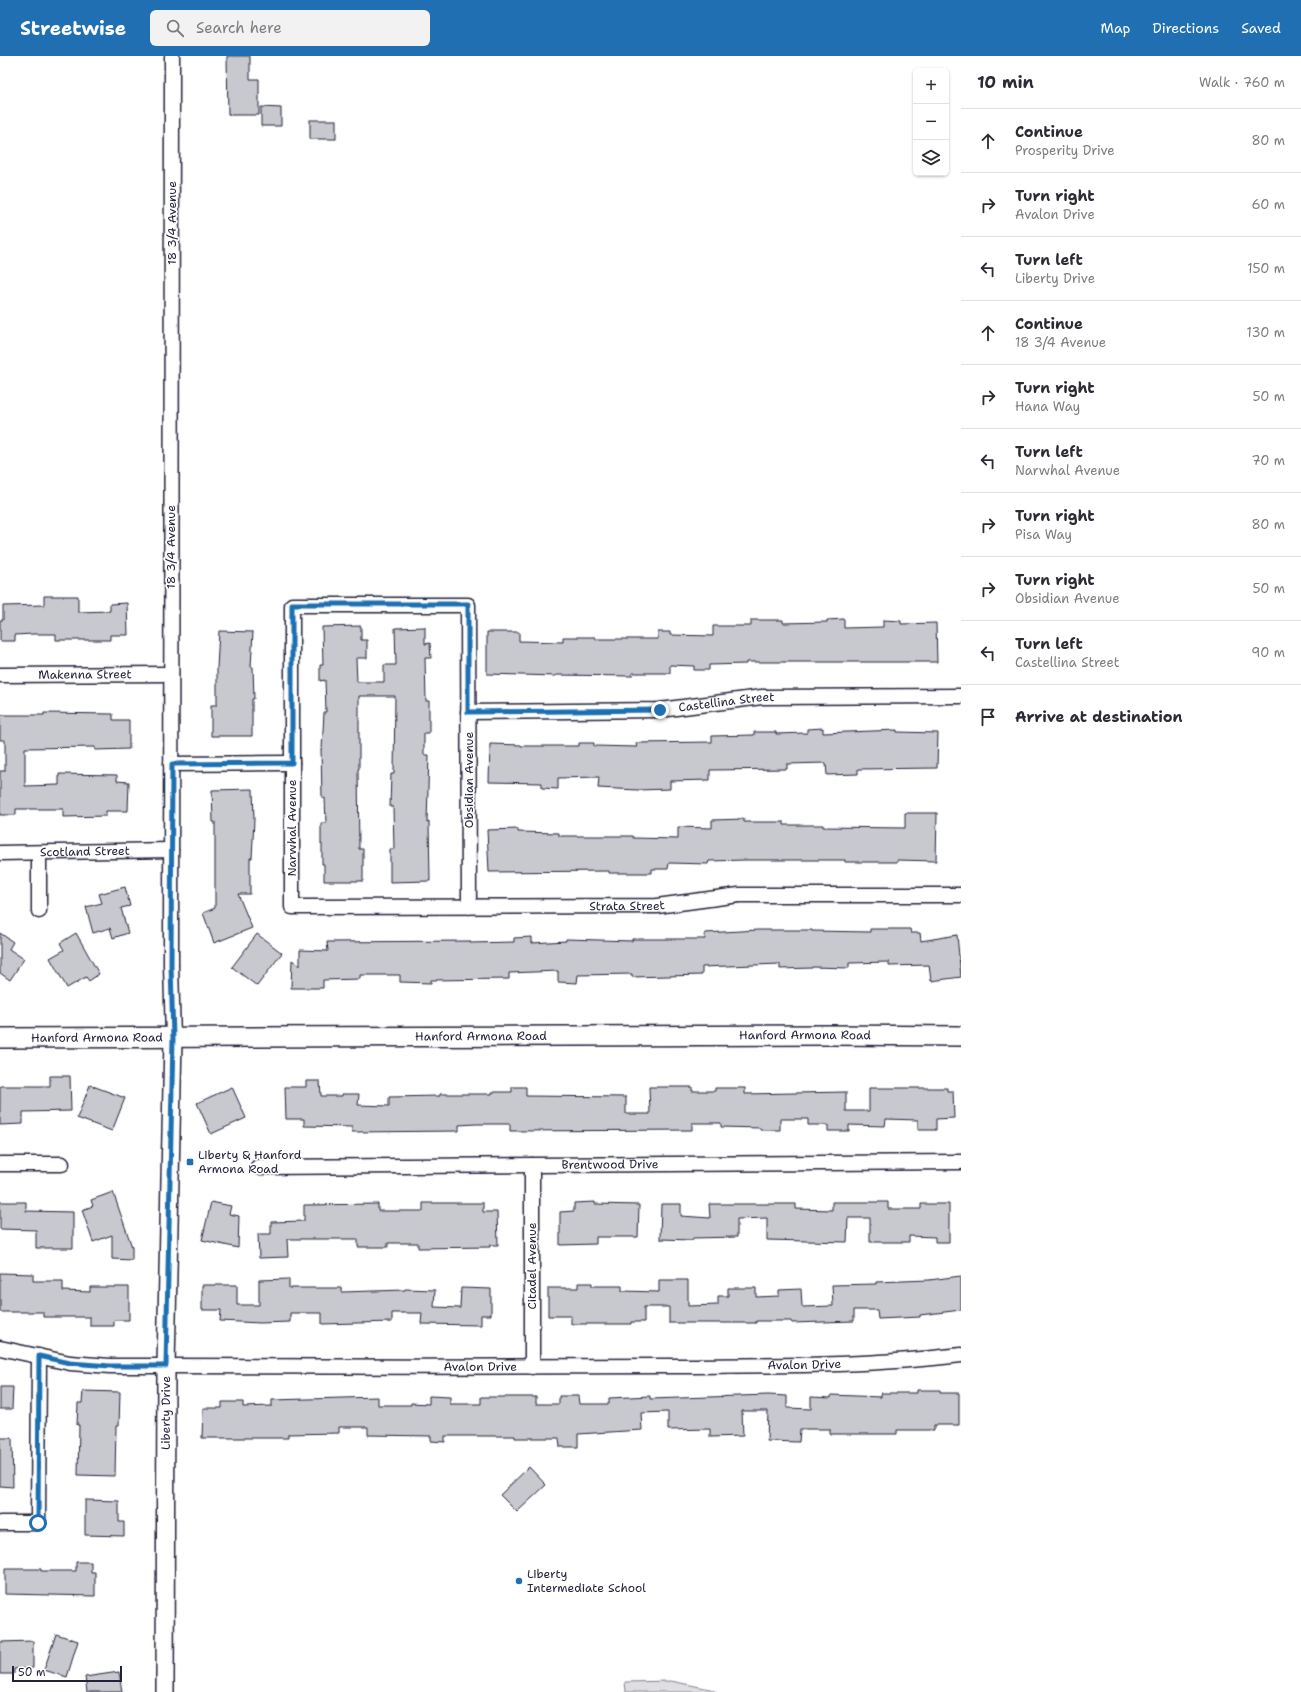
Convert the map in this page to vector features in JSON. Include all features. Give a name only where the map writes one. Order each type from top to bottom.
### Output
[{"type":"main road","name":"Hanford Armona Road","points":[[0,1038],[173,1039],[821,1035],[961,1036]]},
{"type":"street","name":"18 3/4 Avenue","points":[[172,56],[171,965],[173,1039]]},
{"type":"street","name":"Narwhal Avenue","points":[[292,907],[292,604],[468,604]]},
{"type":"street","name":"Obsidian Avenue","points":[[468,604],[469,907]]},
{"type":"street","name":"Makenna Street","points":[[0,675],[171,674]]},
{"type":"street","name":"Castellina Street","points":[[468,712],[660,710],[762,697],[961,696]]},
{"type":"street","points":[[172,764],[292,763]]},
{"type":"street","name":"Scotland Street","points":[[0,853],[171,850]]},
{"type":"street","points":[[39,853],[39,911]]},
{"type":"street","name":"Strata Street","points":[[292,907],[657,906],[739,896],[961,895]]},
{"type":"street","name":"Liberty Drive","points":[[165,1692],[166,1366],[173,1039]]},
{"type":"street","name":"Brentwood Drive","points":[[258,1167],[961,1162]]},
{"type":"street","points":[[0,1164],[62,1164]]},
{"type":"street","name":"Citadel Avenue","points":[[532,1165],[532,1367]]},
{"type":"street","name":"Avalon Drive","points":[[0,1348],[70,1363],[110,1366],[532,1367],[854,1364],[961,1354]]},
{"type":"street","points":[[0,1523],[38,1523],[39,1356]]},
{"type":"shaded area","points":[[671,1681],[710,1689],[716,1692],[626,1692],[625,1682]]},
{"type":"building","points":[[227,56],[250,56],[250,79],[259,79],[259,115],[228,115]]},
{"type":"building","points":[[261,107],[281,108],[281,126],[261,126]]},
{"type":"building","points":[[310,120],[336,120],[336,139],[310,139]]},
{"type":"building","points":[[44,596],[78,596],[78,612],[110,611],[110,604],[127,603],[128,635],[110,635],[110,640],[56,640],[56,634],[33,634],[15,635],[15,641],[0,641],[0,620],[3,620],[3,606],[44,605]]},
{"type":"building","points":[[844,619],[844,628],[883,627],[883,620],[901,621],[901,624],[936,623],[937,662],[746,662],[746,664],[709,665],[709,670],[694,670],[694,666],[670,665],[670,673],[632,673],[632,676],[487,674],[487,632],[519,632],[519,641],[563,642],[563,637],[595,637],[595,639],[658,639],[658,632],[670,632],[670,635],[713,636],[713,626],[751,626],[751,620],[783,620],[783,623],[827,622],[827,620]]},
{"type":"building","points":[[361,626],[361,640],[367,640],[367,658],[356,658],[357,682],[384,682],[384,665],[396,665],[395,628],[425,627],[425,644],[430,643],[431,658],[425,658],[426,701],[429,701],[429,733],[424,733],[424,755],[429,755],[427,822],[429,821],[430,881],[390,882],[390,849],[394,849],[393,807],[390,807],[391,774],[394,774],[395,696],[359,696],[359,849],[363,849],[363,881],[324,881],[321,823],[326,823],[325,798],[322,798],[321,749],[324,712],[326,712],[325,680],[320,681],[320,665],[323,665],[322,627]]},
{"type":"building","points":[[219,631],[253,632],[251,667],[253,667],[254,699],[252,699],[252,736],[211,736],[211,705],[217,705]]},
{"type":"building","points":[[44,713],[113,714],[113,720],[129,720],[129,749],[95,750],[95,747],[25,748],[25,786],[59,785],[59,774],[117,775],[117,781],[129,782],[128,811],[106,811],[106,816],[63,817],[63,809],[16,809],[16,815],[0,815],[0,771],[5,771],[5,740],[0,740],[0,715],[44,715]]},
{"type":"building","points":[[823,728],[823,733],[897,730],[897,732],[938,733],[937,768],[858,769],[858,774],[827,775],[826,763],[787,764],[787,769],[710,770],[710,780],[670,781],[670,789],[638,790],[598,788],[599,777],[558,778],[558,789],[542,788],[542,783],[489,782],[490,744],[521,746],[579,746],[579,743],[594,743],[594,746],[637,747],[636,743],[712,742],[712,736],[754,735],[754,732],[776,732],[776,734],[807,733],[807,729]]},
{"type":"building","points":[[253,789],[254,820],[252,858],[250,858],[250,894],[238,894],[252,928],[214,943],[203,913],[215,908],[215,822],[213,822],[212,790]]},
{"type":"building","points":[[905,813],[937,813],[936,861],[897,860],[897,862],[845,862],[845,860],[745,860],[709,861],[708,864],[669,863],[668,869],[652,869],[652,873],[609,873],[609,871],[489,872],[487,830],[518,829],[518,832],[559,833],[559,836],[633,836],[633,838],[678,839],[678,827],[712,828],[712,820],[744,819],[744,822],[784,822],[784,825],[823,825],[823,827],[905,828]]},
{"type":"building","points":[[125,887],[130,906],[121,908],[128,933],[113,938],[110,928],[93,933],[86,907],[102,903],[99,894]]},
{"type":"building","points":[[870,929],[910,929],[911,933],[920,933],[921,941],[957,935],[961,977],[931,981],[929,965],[889,966],[889,962],[849,963],[849,968],[812,967],[780,969],[780,964],[702,967],[702,975],[632,977],[632,974],[578,975],[577,983],[558,982],[558,971],[509,973],[509,979],[431,980],[431,983],[400,982],[400,975],[360,975],[360,979],[323,980],[323,988],[291,988],[292,960],[300,966],[300,950],[328,951],[327,942],[514,942],[514,938],[532,937],[532,943],[566,941],[566,939],[632,941],[632,939],[705,939],[705,933],[758,930],[870,932]]},
{"type":"building","points":[[0,933],[13,942],[9,949],[24,959],[10,980],[0,973]]},
{"type":"building","points":[[76,933],[99,974],[89,981],[86,977],[67,988],[50,958],[64,950],[60,943]]},
{"type":"building","points":[[257,934],[282,953],[257,986],[232,967]]},
{"type":"building","points":[[50,1076],[70,1076],[71,1111],[23,1112],[23,1124],[0,1125],[0,1086],[50,1086]]},
{"type":"building","points":[[306,1081],[320,1081],[321,1096],[359,1094],[358,1105],[389,1106],[389,1097],[440,1096],[440,1094],[492,1094],[492,1092],[512,1092],[512,1087],[526,1087],[526,1096],[626,1097],[626,1114],[650,1114],[649,1087],[692,1087],[692,1091],[715,1091],[715,1088],[745,1088],[745,1094],[846,1092],[846,1111],[869,1111],[869,1088],[947,1088],[947,1091],[953,1091],[954,1118],[936,1119],[936,1130],[918,1130],[918,1120],[886,1119],[885,1126],[849,1125],[849,1131],[828,1131],[828,1125],[808,1125],[808,1119],[780,1119],[780,1130],[721,1127],[721,1123],[692,1123],[692,1130],[510,1131],[510,1124],[476,1124],[459,1125],[459,1131],[352,1132],[352,1127],[304,1126],[304,1119],[286,1119],[285,1087],[306,1087]]},
{"type":"building","points":[[90,1085],[125,1098],[112,1131],[77,1118]]},
{"type":"building","points":[[232,1087],[246,1118],[211,1134],[197,1103]]},
{"type":"building","points":[[113,1192],[132,1247],[132,1260],[112,1259],[112,1235],[93,1242],[82,1210],[93,1206],[91,1200]]},
{"type":"building","points":[[0,1202],[26,1202],[26,1211],[73,1212],[73,1248],[36,1248],[36,1230],[0,1229]]},
{"type":"building","points":[[211,1202],[231,1206],[229,1214],[239,1216],[238,1248],[202,1240]]},
{"type":"building","points":[[595,1202],[595,1204],[639,1205],[638,1237],[596,1237],[596,1244],[560,1245],[560,1212],[574,1211],[574,1203]]},
{"type":"building","points":[[832,1202],[888,1202],[888,1209],[921,1209],[921,1204],[949,1204],[949,1242],[935,1242],[935,1237],[909,1236],[909,1242],[870,1242],[870,1218],[848,1218],[847,1242],[767,1240],[767,1218],[737,1219],[737,1237],[693,1238],[692,1240],[660,1239],[661,1204],[681,1204],[681,1216],[710,1218],[709,1204],[796,1204],[796,1209],[832,1210]]},
{"type":"building","points":[[423,1203],[483,1203],[483,1212],[497,1212],[498,1245],[490,1245],[490,1247],[418,1248],[418,1243],[388,1243],[388,1247],[358,1247],[358,1239],[287,1239],[288,1257],[259,1258],[258,1234],[271,1234],[271,1222],[304,1221],[304,1205],[378,1204],[378,1211],[423,1211]]},
{"type":"building","points":[[0,1273],[33,1274],[33,1281],[63,1281],[63,1291],[90,1292],[90,1287],[129,1287],[129,1320],[114,1320],[114,1326],[90,1326],[90,1317],[43,1317],[43,1312],[0,1312]]},
{"type":"building","points":[[961,1276],[961,1310],[920,1315],[920,1317],[878,1319],[877,1310],[854,1310],[854,1321],[792,1323],[791,1321],[756,1321],[756,1323],[669,1323],[669,1307],[644,1307],[644,1322],[631,1322],[631,1324],[571,1324],[571,1316],[548,1316],[548,1288],[578,1288],[578,1283],[592,1283],[592,1286],[622,1286],[622,1291],[659,1292],[659,1280],[688,1280],[688,1306],[718,1305],[718,1296],[728,1296],[728,1288],[756,1288],[756,1297],[779,1296],[779,1290],[801,1289],[802,1307],[833,1306],[832,1285],[876,1284],[876,1282],[929,1280]]},
{"type":"building","points":[[289,1279],[289,1288],[342,1288],[342,1292],[405,1289],[435,1290],[434,1307],[460,1308],[461,1288],[491,1289],[491,1315],[481,1315],[481,1325],[421,1324],[422,1313],[392,1313],[392,1322],[322,1324],[322,1313],[290,1313],[290,1322],[260,1323],[220,1321],[221,1310],[202,1310],[202,1285],[237,1285],[237,1305],[259,1305],[259,1280]]},
{"type":"building","points":[[0,1387],[13,1387],[12,1409],[0,1409]]},
{"type":"building","points":[[917,1390],[940,1390],[940,1393],[959,1393],[959,1425],[934,1425],[934,1430],[897,1430],[897,1434],[830,1434],[830,1429],[800,1429],[799,1442],[767,1441],[768,1411],[742,1411],[743,1436],[710,1437],[710,1429],[668,1430],[668,1412],[641,1413],[642,1430],[578,1434],[578,1447],[560,1447],[559,1438],[515,1438],[515,1436],[445,1436],[445,1442],[431,1441],[431,1436],[368,1435],[368,1427],[339,1427],[339,1433],[288,1434],[288,1438],[202,1438],[203,1408],[222,1408],[222,1402],[243,1402],[243,1407],[272,1406],[272,1400],[378,1397],[378,1405],[411,1405],[411,1403],[429,1404],[429,1396],[450,1397],[450,1404],[481,1404],[481,1397],[536,1397],[536,1404],[559,1404],[559,1396],[578,1396],[579,1404],[609,1404],[609,1398],[650,1396],[650,1399],[768,1395],[787,1396],[787,1408],[811,1409],[811,1397],[831,1398],[831,1395],[881,1397],[881,1393],[917,1393]]},
{"type":"building","points":[[83,1391],[120,1392],[119,1426],[116,1426],[115,1476],[78,1475],[78,1403],[82,1403]]},
{"type":"building","points":[[0,1438],[12,1438],[13,1487],[0,1486]]},
{"type":"building","points":[[529,1467],[546,1485],[517,1512],[500,1495]]},
{"type":"building","points":[[85,1500],[119,1501],[119,1522],[124,1522],[124,1536],[85,1535]]},
{"type":"building","points":[[76,1562],[91,1562],[91,1572],[95,1572],[95,1596],[5,1594],[5,1569],[76,1571]]},
{"type":"building","points":[[56,1634],[78,1641],[67,1677],[44,1670]]},
{"type":"building","points":[[33,1641],[33,1668],[14,1669],[14,1674],[0,1674],[0,1642]]},
{"type":"building","points":[[119,1672],[122,1692],[87,1692],[85,1677]]},
{"type":"place","name":"Liberty & Hanford Armona Road","points":[[190,1162]]},
{"type":"place","name":"Liberty Intermediate School","points":[[519,1581]]},
{"type":"route","points":[[38,1523],[39,1356],[70,1363],[110,1366],[166,1366],[173,1039],[171,965],[172,764],[292,763],[292,604],[468,604],[468,712],[660,710]]}]
